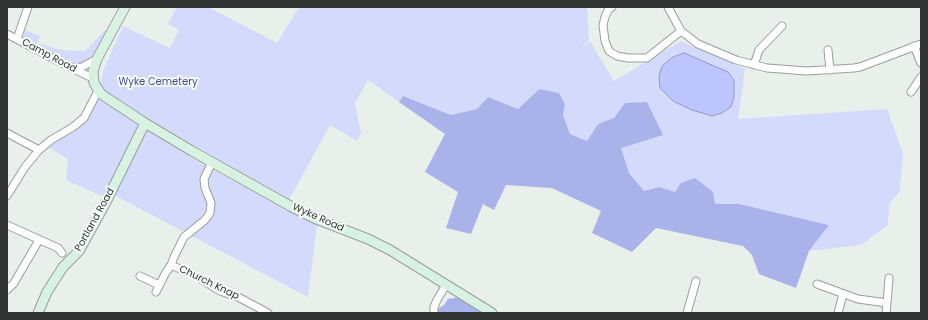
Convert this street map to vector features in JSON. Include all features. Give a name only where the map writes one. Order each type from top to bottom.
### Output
[{"type":"main road","points":[[98,90],[92,76],[93,70],[97,59],[125,7]]},
{"type":"main road","name":"Wyke Road","points":[[98,90],[105,97],[212,162],[314,218],[368,239],[390,250],[492,313]]},
{"type":"main road","name":"Portland Road","points":[[38,313],[53,282],[66,263],[79,251],[98,217],[145,122]]},
{"type":"street","points":[[17,38],[28,7]]},
{"type":"street","points":[[612,7],[608,10],[605,17],[605,41],[609,51],[617,56],[628,58],[647,58],[682,31]]},
{"type":"street","points":[[668,7],[682,31],[698,44],[736,60],[767,68],[807,71],[860,67],[918,45],[921,63]]},
{"type":"street","points":[[754,65],[759,50],[782,26]]},
{"type":"street","name":"Camp Road","points":[[7,34],[71,68],[88,76],[92,76]]},
{"type":"street","points":[[828,50],[830,70]]},
{"type":"street","points":[[71,68],[82,67],[97,59]]},
{"type":"street","points":[[911,92],[921,77]]},
{"type":"street","points":[[7,196],[25,167],[39,150],[84,118],[98,90]]},
{"type":"street","points":[[7,133],[39,150]]},
{"type":"street","name":"Church Knap","points":[[140,276],[158,289],[184,237],[205,220],[210,213],[211,203],[205,188],[204,179],[212,162]]},
{"type":"street","points":[[7,225],[58,248],[62,253]]},
{"type":"street","points":[[7,290],[14,283],[39,240]]},
{"type":"street","name":"Church Knap","points":[[171,265],[196,276],[220,291],[243,299],[268,313]]},
{"type":"street","points":[[886,313],[889,278]]},
{"type":"street","points":[[687,313],[696,281]]},
{"type":"street","points":[[434,313],[434,307],[446,284]]},
{"type":"street","points":[[817,284],[865,301],[887,303]]},
{"type":"street","points":[[838,313],[843,294]]},
{"type":"green space","name":"Wyke Cemetery","points":[[177,7],[208,7],[277,43],[299,7],[587,7],[589,40],[579,51],[590,41],[614,81],[681,41],[745,69],[738,119],[887,109],[903,153],[900,191],[889,204],[888,225],[861,245],[809,251],[829,225],[739,204],[715,204],[659,187],[644,191],[629,173],[621,148],[625,103],[614,119],[598,124],[587,141],[570,134],[563,115],[565,104],[539,89],[518,109],[488,97],[477,109],[451,115],[403,96],[399,102],[368,80],[355,103],[361,133],[357,141],[330,125],[289,200],[157,124],[102,88],[101,81],[103,71],[123,26],[170,48],[179,30],[168,24]]},
{"type":"green space","points":[[25,30],[40,36],[38,43],[60,50],[85,51],[105,30],[107,33],[88,62],[77,65],[71,64],[23,38]]},
{"type":"green space","points":[[99,98],[190,154],[189,156],[242,186],[243,184],[282,207],[317,224],[308,297],[112,194],[106,198],[66,180],[68,159],[48,147],[84,122],[86,123]]},
{"type":"shaded area","points":[[684,53],[728,72],[734,80],[734,97],[731,107],[722,113],[712,116],[692,110],[673,101],[660,88],[659,76],[662,66],[673,57]]},
{"type":"shaded area","points":[[539,89],[559,93],[565,104],[563,115],[570,134],[587,141],[598,124],[614,118],[625,103],[647,102],[663,135],[621,148],[629,173],[644,191],[659,187],[675,192],[681,183],[695,178],[713,192],[715,204],[739,204],[829,225],[809,251],[796,288],[759,274],[752,255],[743,246],[656,228],[632,252],[592,233],[601,211],[552,188],[506,185],[494,210],[483,204],[471,234],[446,228],[458,192],[425,172],[445,134],[399,102],[403,96],[451,115],[477,109],[488,97],[518,109]]},
{"type":"shaded area","points":[[461,297],[487,313],[435,313],[435,311],[444,305],[448,299]]}]
